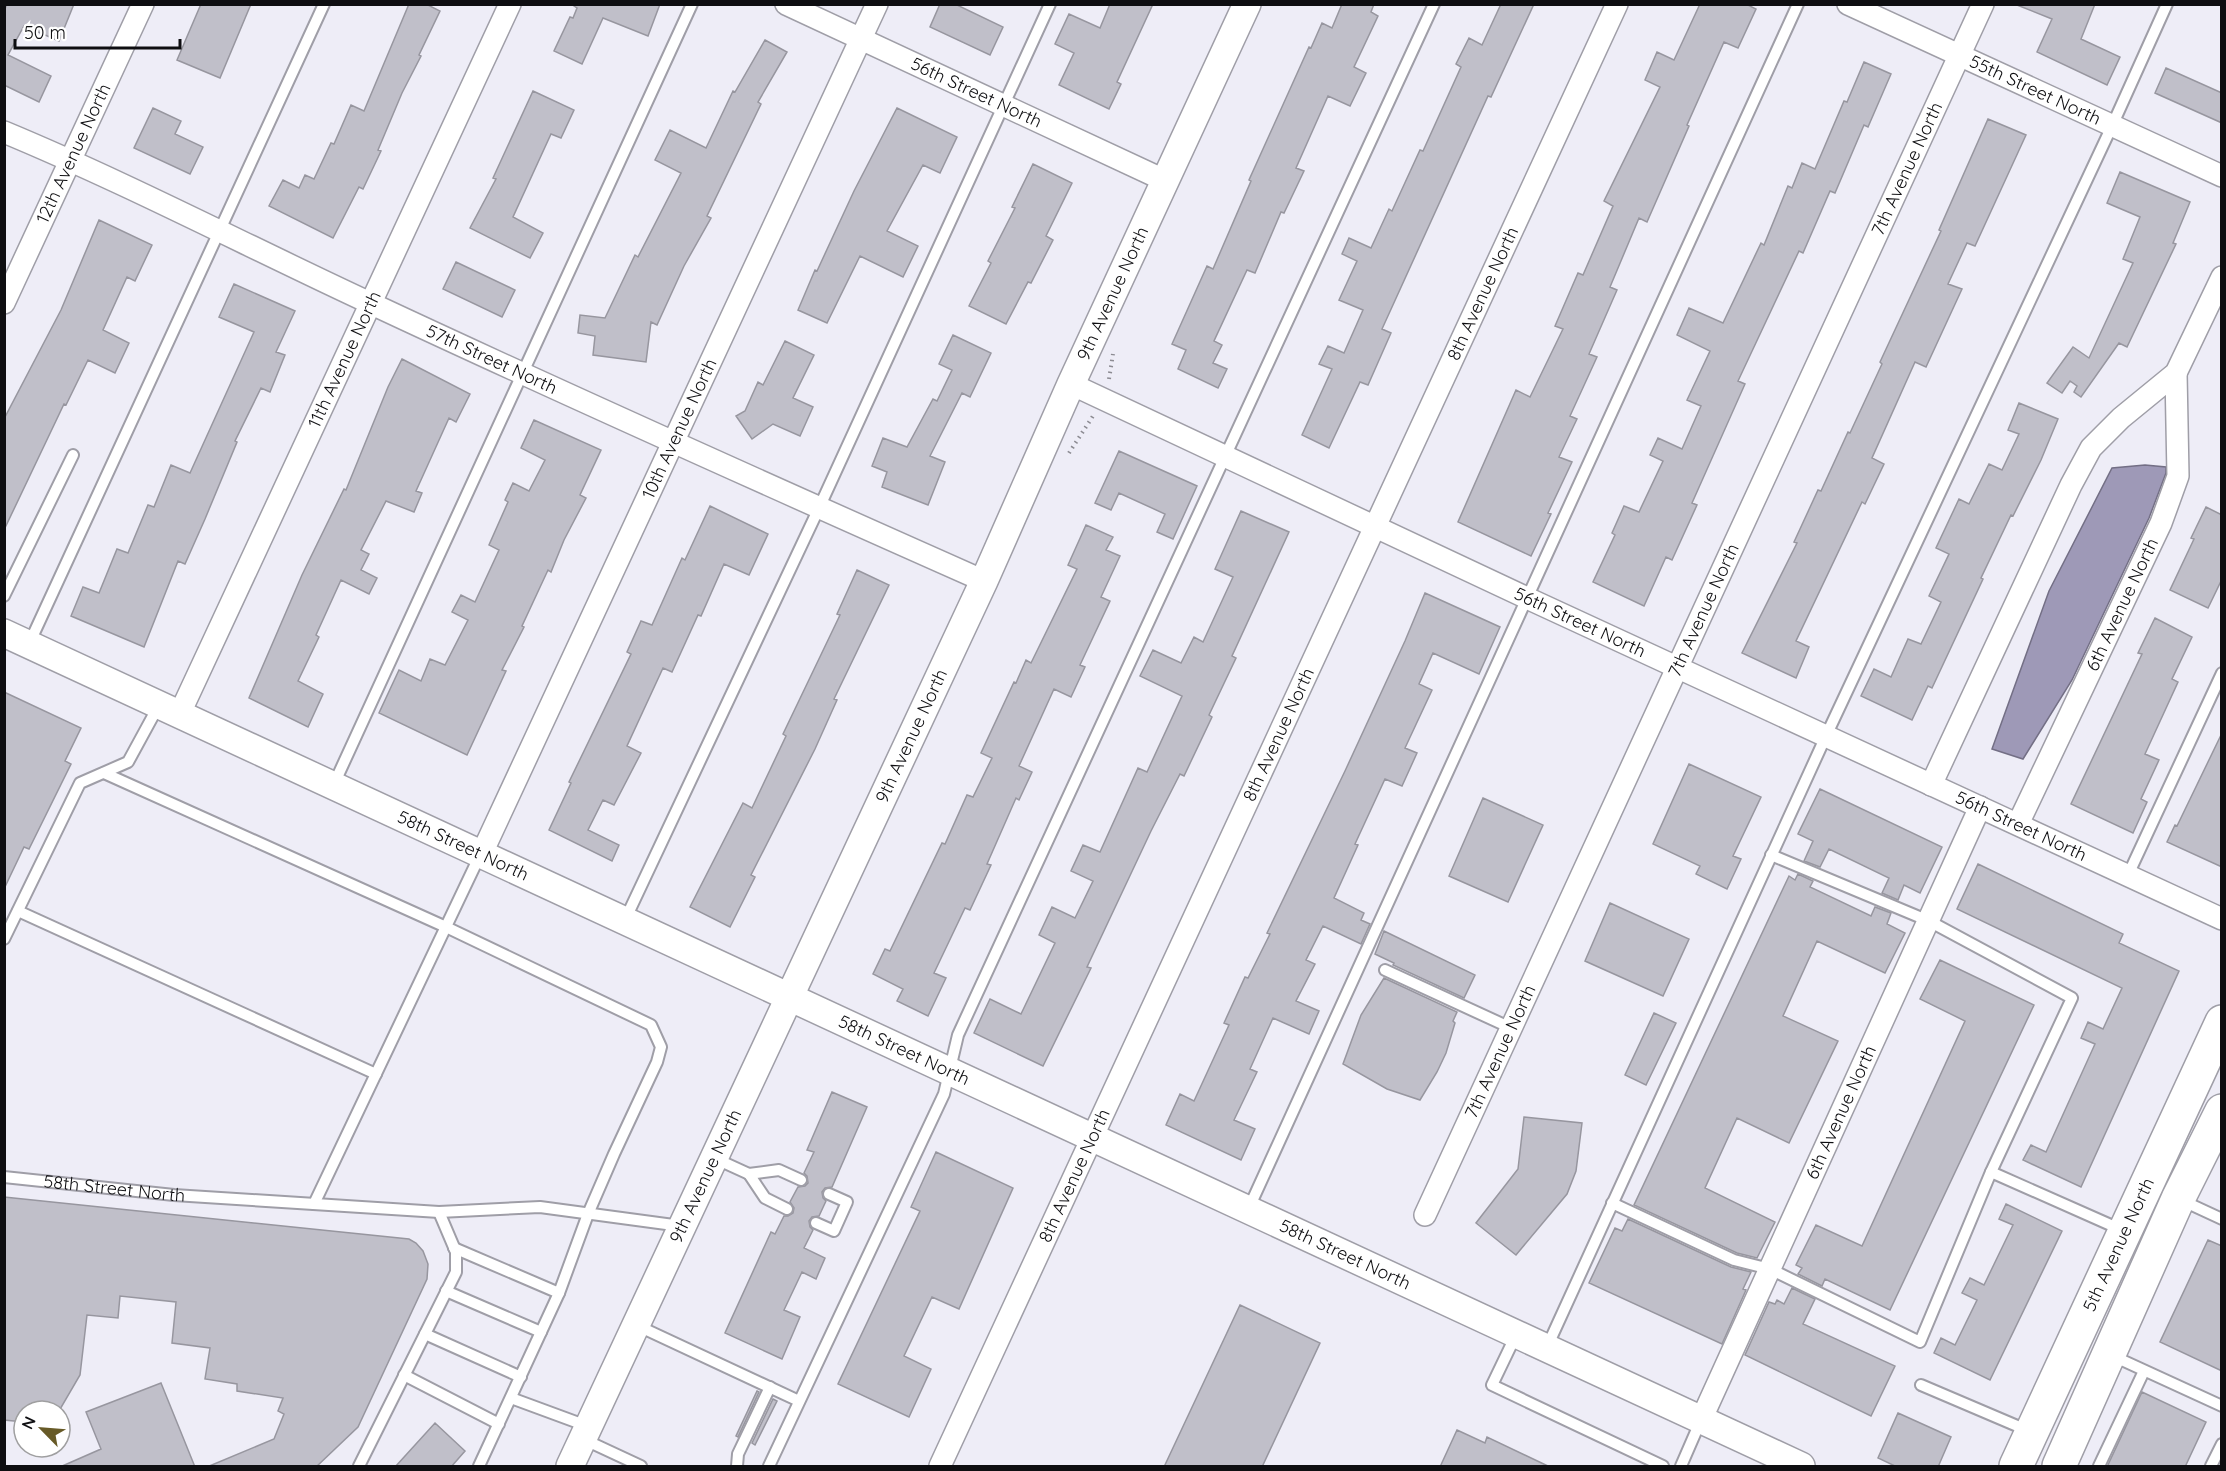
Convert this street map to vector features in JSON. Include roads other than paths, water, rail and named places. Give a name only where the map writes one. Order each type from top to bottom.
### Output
[{"type":"main road","name":"5th Avenue North","points":[[2016,1467],[2222,1022]]},
{"type":"main road","name":"5th Avenue North","points":[[2059,1467],[2178,1199],[2214,1147],[2222,1111]]},
{"type":"street","name":"12th Avenue North","points":[[4,303],[143,4]]},
{"type":"street","name":"11th Avenue North","points":[[170,709],[371,303],[510,4]]},
{"type":"street","name":"56th Street North","points":[[786,4],[1166,181]]},
{"type":"street","name":"10th Avenue North","points":[[482,853],[877,4]]},
{"type":"street","name":"9th Avenue North","points":[[570,1467],[984,581],[1071,384],[1247,4]]},
{"type":"street","name":"8th Avenue North","points":[[940,1467],[1617,4]]},
{"type":"street","name":"55th Street North","points":[[1848,4],[2222,176]]},
{"type":"street","name":"7th Avenue North","points":[[1425,1215],[1983,4]]},
{"type":"street","name":"57th Street North","points":[[4,132],[70,159],[522,373],[984,581]]},
{"type":"street","name":"6th Avenue North","points":[[1931,784],[2066,495],[2091,448],[2121,418],[2176,373],[2222,277]]},
{"type":"street","name":"6th Avenue North","points":[[2018,824],[2161,523],[2178,476],[2176,373]]},
{"type":"street","name":"56th Street North","points":[[1071,384],[1677,668],[2222,919]]},
{"type":"street","name":"58th Street North","points":[[17,638],[1801,1467]]},
{"type":"street","name":"6th Avenue North","points":[[1701,1420],[1980,807]]},
{"type":"street","points":[[2174,1128],[2214,1147]]},
{"type":"lane","points":[[17,638],[221,231],[324,4]]},
{"type":"lane","points":[[334,784],[692,4]]},
{"type":"lane","points":[[625,920],[819,508],[1050,4]]},
{"type":"lane","points":[[769,1467],[944,1094],[958,1035],[1434,4]]},
{"type":"lane","points":[[1247,1210],[1798,4]]},
{"type":"lane","points":[[1546,1349],[1771,855],[2167,4]]},
{"type":"lane","points":[[4,596],[73,455]]},
{"type":"lane","points":[[2127,875],[2222,673]]},
{"type":"lane","points":[[4,939],[80,783],[128,762],[170,709]]},
{"type":"lane","points":[[104,773],[446,927],[651,1025],[661,1047],[657,1062],[588,1214],[559,1293],[479,1467]]},
{"type":"lane","points":[[314,1204],[482,853]]},
{"type":"lane","points":[[1612,1203],[1734,1260],[1770,1269],[1920,1342],[1991,1172],[2072,998],[1929,921],[1771,855]]},
{"type":"lane","points":[[18,911],[376,1074]]},
{"type":"lane","points":[[1385,970],[1511,1028]]},
{"type":"lane","points":[[714,1158],[749,1174],[765,1198],[787,1209]]},
{"type":"lane","points":[[749,1174],[779,1170],[801,1180]]},
{"type":"lane","points":[[1991,1172],[2126,1232]]},
{"type":"lane","name":"58th Street North","points":[[4,1177],[174,1195],[439,1212],[540,1208],[682,1227]]},
{"type":"lane","points":[[816,1223],[834,1231],[847,1202],[829,1194]]},
{"type":"lane","points":[[2178,1199],[2222,1219]]},
{"type":"lane","points":[[359,1467],[456,1272],[454,1248],[439,1212]]},
{"type":"lane","points":[[454,1248],[559,1293]]},
{"type":"lane","points":[[446,1291],[541,1332]]},
{"type":"lane","points":[[636,1325],[799,1401]]},
{"type":"lane","points":[[425,1334],[521,1377]]},
{"type":"lane","points":[[1516,1335],[1492,1386],[1663,1467]]},
{"type":"lane","points":[[2110,1355],[2222,1406]]},
{"type":"lane","points":[[2099,1467],[2144,1371]]},
{"type":"lane","points":[[404,1375],[499,1424]]},
{"type":"lane","points":[[1921,1384],[2032,1432]]},
{"type":"lane","points":[[737,1467],[738,1454],[770,1387]]},
{"type":"lane","points":[[511,1398],[585,1433],[641,1467]]},
{"type":"lane","points":[[1681,1467],[1701,1420]]},
{"type":"lane","points":[[2211,1467],[2222,1444]]}]
